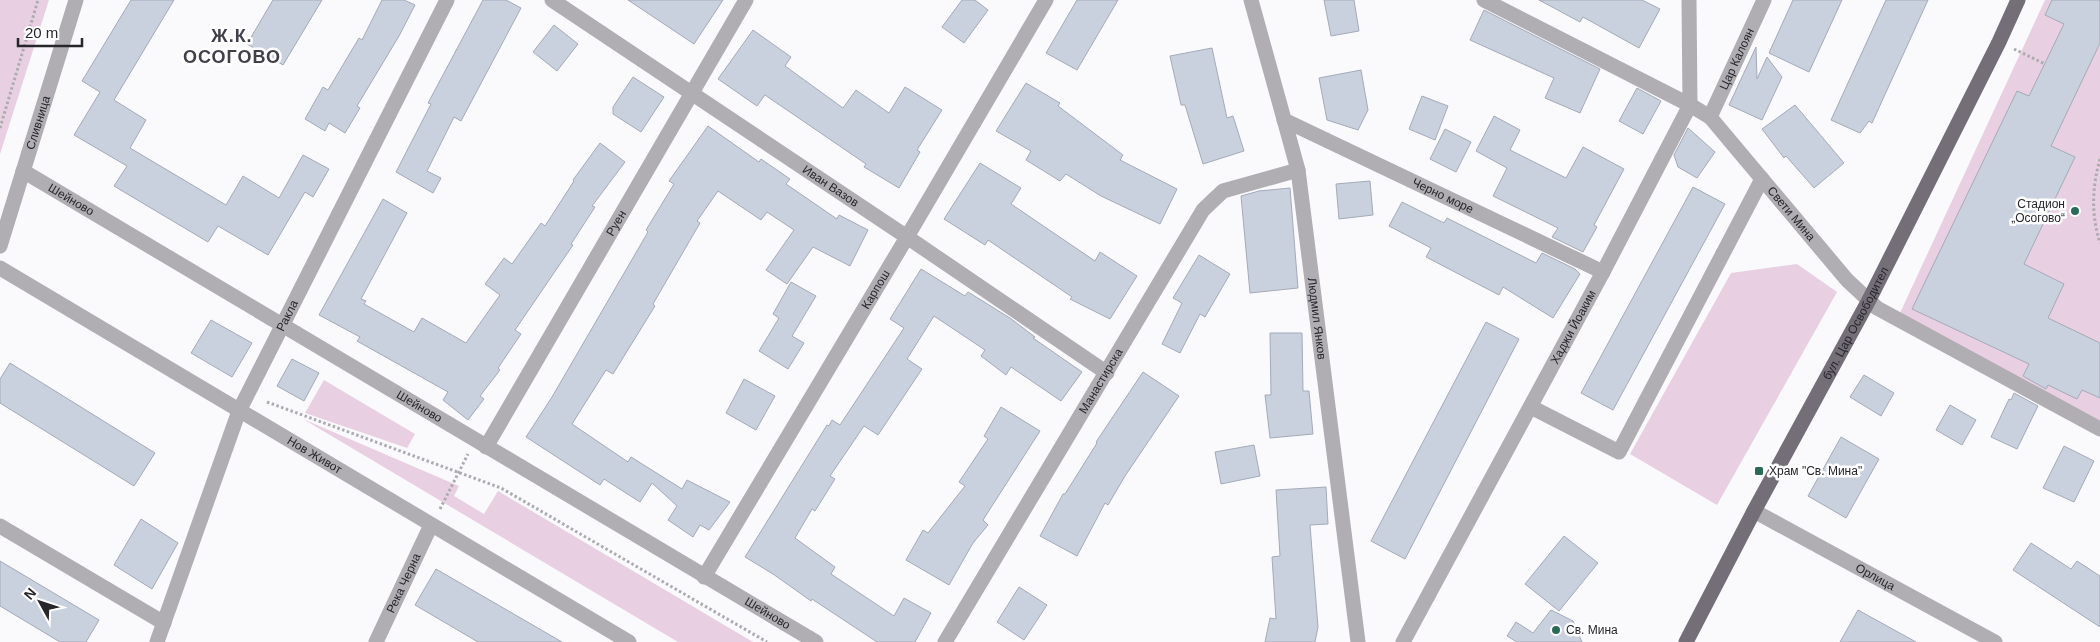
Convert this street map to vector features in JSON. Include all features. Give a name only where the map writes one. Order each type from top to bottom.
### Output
[{"type":"main road","name":"бул. Цар Освободител","points":[[1686,642],[1754,511],[1873,304],[2018,0]]},
{"type":"street","name":"Сливница","points":[[0,246],[76,0]]},
{"type":"street","name":"Ракла","points":[[157,642],[239,411],[447,0]]},
{"type":"street","name":"Иван Вазов","points":[[552,0],[1107,373]]},
{"type":"street","name":"Руен","points":[[481,444],[746,0]]},
{"type":"street","name":"Карпош","points":[[704,576],[1046,0]]},
{"type":"street","name":"Людмил Янков","points":[[1250,0],[1298,170],[1358,642]]},
{"type":"street","name":"Свети Мина","points":[[1484,0],[1710,117],[1847,280],[1873,304],[2100,429]]},
{"type":"street","name":"Хаджи Йоаким","points":[[1404,642],[1603,272],[1690,105],[1689,0]]},
{"type":"street","name":"Цар Калоян","points":[[1710,117],[1764,0]]},
{"type":"street","name":"Черно море","points":[[1284,120],[1603,272]]},
{"type":"street","name":"Манастирска","points":[[945,642],[1203,210],[1223,191],[1298,170]]},
{"type":"street","name":"Шейново","points":[[23,171],[816,642]]},
{"type":"street","points":[[1531,407],[1620,452],[1762,179]]},
{"type":"street","name":"Нов Живот","points":[[0,268],[629,642]]},
{"type":"street","name":"Орлица","points":[[1754,511],[1995,642]]},
{"type":"street","name":"Река Черна","points":[[376,642],[431,525]]},
{"type":"street","points":[[0,526],[164,623]]},
{"type":"path","points":[[0,128],[38,0]]},
{"type":"path","points":[[1999,42],[2045,64]]},
{"type":"path","points":[[2100,159],[2093,192],[2093,212],[2100,242]]},
{"type":"path","points":[[267,402],[501,488],[767,642]]},
{"type":"path","points":[[431,525],[458,472],[481,444]]},
{"type":"shaded area","points":[[0,0],[49,0],[0,154]]},
{"type":"shaded area","points":[[2045,0],[2100,0],[2100,421],[1900,313]]},
{"type":"shaded area","points":[[1797,264],[1837,292],[1717,505],[1630,454],[1731,273]]},
{"type":"shaded area","points":[[324,380],[415,434],[407,448],[305,413]]},
{"type":"shaded area","points":[[303,419],[459,486],[454,496],[484,514],[498,491],[753,642],[678,642]]},
{"type":"building","points":[[131,0],[174,0],[114,100],[146,120],[130,148],[226,205],[243,176],[279,198],[303,155],[329,169],[313,197],[305,192],[268,255],[218,226],[208,242],[114,186],[127,166],[74,135],[100,92],[82,81]]},
{"type":"building","points":[[273,0],[322,0],[283,65],[247,44]]},
{"type":"building","points":[[382,0],[404,0],[415,5],[399,36],[357,106],[360,108],[345,133],[329,123],[325,131],[305,119],[323,87],[328,90],[359,38],[362,40]]},
{"type":"building","points":[[483,0],[506,0],[521,8],[461,121],[454,117],[427,171],[441,178],[433,193],[396,172],[431,104],[428,103]]},
{"type":"building","points":[[628,0],[723,0],[694,44]]},
{"type":"building","points":[[962,0],[975,0],[988,10],[964,43],[942,27]]},
{"type":"building","points":[[1077,0],[1118,0],[1077,70],[1046,53]]},
{"type":"building","points":[[1324,0],[1354,0],[1359,31],[1331,36]]},
{"type":"building","points":[[1539,0],[1642,0],[1660,9],[1639,48],[1583,17],[1580,22]]},
{"type":"building","points":[[1793,0],[1842,0],[1809,72],[1769,53]]},
{"type":"building","points":[[1886,0],[1928,0],[1872,123],[1869,121],[1860,133],[1831,120]]},
{"type":"building","points":[[2052,0],[2100,0],[2100,43],[2051,146],[2075,157],[2024,264],[2064,284],[2048,318],[2100,343],[2100,398],[2082,390],[2077,399],[2048,385],[2046,389],[2023,376],[2029,364],[1912,309],[2017,91],[2029,96],[2064,24],[2045,15]]},
{"type":"building","points":[[1484,10],[1600,69],[1580,113],[1545,98],[1554,78],[1470,40]]},
{"type":"building","points":[[554,25],[578,44],[557,71],[533,52]]},
{"type":"building","points":[[753,30],[791,57],[785,66],[843,108],[856,90],[889,113],[905,87],[942,110],[917,150],[920,152],[899,188],[864,167],[866,164],[765,95],[757,106],[718,79]]},
{"type":"building","points":[[1756,47],[1757,79],[1767,57],[1782,77],[1762,120],[1729,105]]},
{"type":"building","points":[[1212,48],[1227,118],[1233,116],[1244,151],[1203,164],[1185,105],[1181,105],[1170,56]]},
{"type":"building","points":[[1361,70],[1368,110],[1358,130],[1327,120],[1319,78]]},
{"type":"building","points":[[633,77],[664,97],[641,132],[613,114],[613,107]]},
{"type":"building","points":[[1026,83],[1060,103],[1058,106],[1123,155],[1120,160],[1177,189],[1160,224],[1101,196],[1066,174],[1060,181],[1026,160],[1031,151],[996,131]]},
{"type":"building","points":[[1637,88],[1661,101],[1643,134],[1619,121]]},
{"type":"building","points":[[1422,96],[1448,106],[1435,140],[1409,129]]},
{"type":"building","points":[[1795,105],[1844,163],[1814,188],[1786,156],[1784,158],[1762,129]]},
{"type":"building","points":[[1494,116],[1520,130],[1510,150],[1566,178],[1583,147],[1624,169],[1594,225],[1597,227],[1583,252],[1552,237],[1558,228],[1493,196],[1507,168],[1476,151]]},
{"type":"building","points":[[708,126],[759,162],[761,159],[790,179],[786,184],[837,219],[839,215],[868,230],[850,266],[813,247],[787,284],[766,270],[794,230],[767,212],[761,220],[718,191],[697,221],[700,223],[653,304],[655,306],[613,374],[606,370],[572,424],[628,462],[631,457],[682,489],[687,480],[730,502],[709,530],[700,525],[693,537],[668,520],[677,506],[652,483],[640,502],[604,479],[600,485],[526,437],[552,397],[648,232],[646,230],[674,184],[669,181]]},
{"type":"building","points":[[1688,128],[1715,152],[1697,178],[1678,167],[1674,155]]},
{"type":"building","points":[[1445,129],[1471,142],[1456,172],[1430,159]]},
{"type":"building","points":[[600,143],[625,162],[592,206],[595,207],[571,244],[573,245],[515,330],[521,334],[498,368],[500,370],[480,396],[484,399],[468,420],[443,400],[448,392],[357,341],[360,337],[319,315],[383,199],[407,213],[361,299],[366,301],[364,304],[414,332],[422,318],[466,343],[500,295],[485,284],[504,258],[512,264],[541,223],[545,226],[573,180]]},
{"type":"building","points":[[980,163],[1021,188],[1011,204],[1095,261],[1100,252],[1137,276],[1110,319],[1070,299],[1072,297],[988,240],[985,245],[944,219]]},
{"type":"building","points":[[1370,181],[1373,215],[1339,219],[1336,184]]},
{"type":"building","points":[[1693,187],[1725,204],[1613,410],[1581,393]]},
{"type":"building","points":[[1290,188],[1298,288],[1250,293],[1241,196],[1259,191]]},
{"type":"building","points":[[1402,202],[1444,223],[1447,218],[1536,263],[1542,253],[1575,269],[1580,274],[1553,318],[1503,287],[1499,295],[1426,257],[1431,248],[1389,226]]},
{"type":"building","points":[[1199,255],[1230,274],[1205,317],[1200,314],[1180,353],[1162,344],[1182,303],[1173,298]]},
{"type":"building","points":[[921,269],[965,296],[968,292],[1010,318],[1035,337],[1033,338],[1082,372],[1061,401],[1011,367],[1006,375],[981,356],[985,350],[934,316],[907,359],[922,369],[878,435],[864,426],[830,476],[835,479],[815,511],[812,509],[795,538],[835,567],[831,574],[894,616],[904,598],[931,613],[915,642],[877,642],[745,557],[827,425],[829,426],[832,420],[840,425],[904,328],[890,319]]},
{"type":"building","points":[[791,282],[816,296],[792,336],[804,343],[788,369],[759,351],[779,318],[773,314]]},
{"type":"building","points":[[211,320],[252,343],[232,377],[191,353]]},
{"type":"building","points":[[1486,322],[1519,339],[1405,559],[1371,541]]},
{"type":"building","points":[[1270,333],[1302,333],[1303,391],[1309,391],[1313,434],[1270,438],[1265,395],[1271,395]]},
{"type":"building","points":[[292,359],[319,373],[304,401],[277,386]]},
{"type":"building","points":[[10,363],[155,453],[134,486],[0,403],[0,379]]},
{"type":"building","points":[[1143,372],[1179,396],[1125,476],[1108,505],[1105,503],[1077,556],[1040,536],[1063,494],[1065,494],[1096,442]]},
{"type":"building","points":[[1864,375],[1894,393],[1881,416],[1850,397]]},
{"type":"building","points":[[744,379],[775,396],[756,430],[726,413]]},
{"type":"building","points":[[2014,393],[2038,406],[2017,449],[1991,437],[2009,399],[2011,400]]},
{"type":"building","points":[[1950,405],[1976,420],[1962,445],[1936,430]]},
{"type":"building","points":[[1001,407],[1040,431],[983,520],[988,525],[973,543],[949,585],[906,560],[923,530],[928,533],[965,486],[959,482],[988,439],[984,436]]},
{"type":"building","points":[[1841,437],[1879,459],[1846,518],[1808,496]]},
{"type":"building","points":[[1254,445],[1260,476],[1221,484],[1215,452]]},
{"type":"building","points":[[2064,446],[2094,461],[2074,502],[2043,488]]},
{"type":"building","points":[[1326,487],[1328,524],[1310,525],[1318,627],[1315,642],[1265,642],[1270,618],[1276,619],[1272,557],[1280,556],[1276,490]]},
{"type":"building","points":[[141,519],[178,543],[152,589],[114,565]]},
{"type":"building","points":[[1564,536],[1598,563],[1559,611],[1525,584]]},
{"type":"building","points":[[2031,543],[2071,569],[2077,561],[2100,576],[2100,627],[2013,570]]},
{"type":"building","points":[[0,561],[99,620],[86,642],[60,642],[0,606]]},
{"type":"building","points":[[436,569],[562,642],[478,642],[415,605]]},
{"type":"building","points":[[1019,587],[1047,605],[1024,640],[997,622]]},
{"type":"building","name":"Св. Мина","points":[[1551,610],[1573,621],[1582,642],[1517,642],[1507,636],[1516,622],[1533,633]]},
{"type":"building","points":[[1858,610],[1916,642],[1840,642]]},
{"type":"place","name":"Стадион „Осогово“","points":[[2075,211]]},
{"type":"place","name":"Храм \"Св. Мина\"","points":[[1759,471]]},
{"type":"place","name":"Св. Мина","points":[[1556,630]]},
{"type":"district","name":"Ж.К. ОСОГОВО","points":[[232,46]]}]
